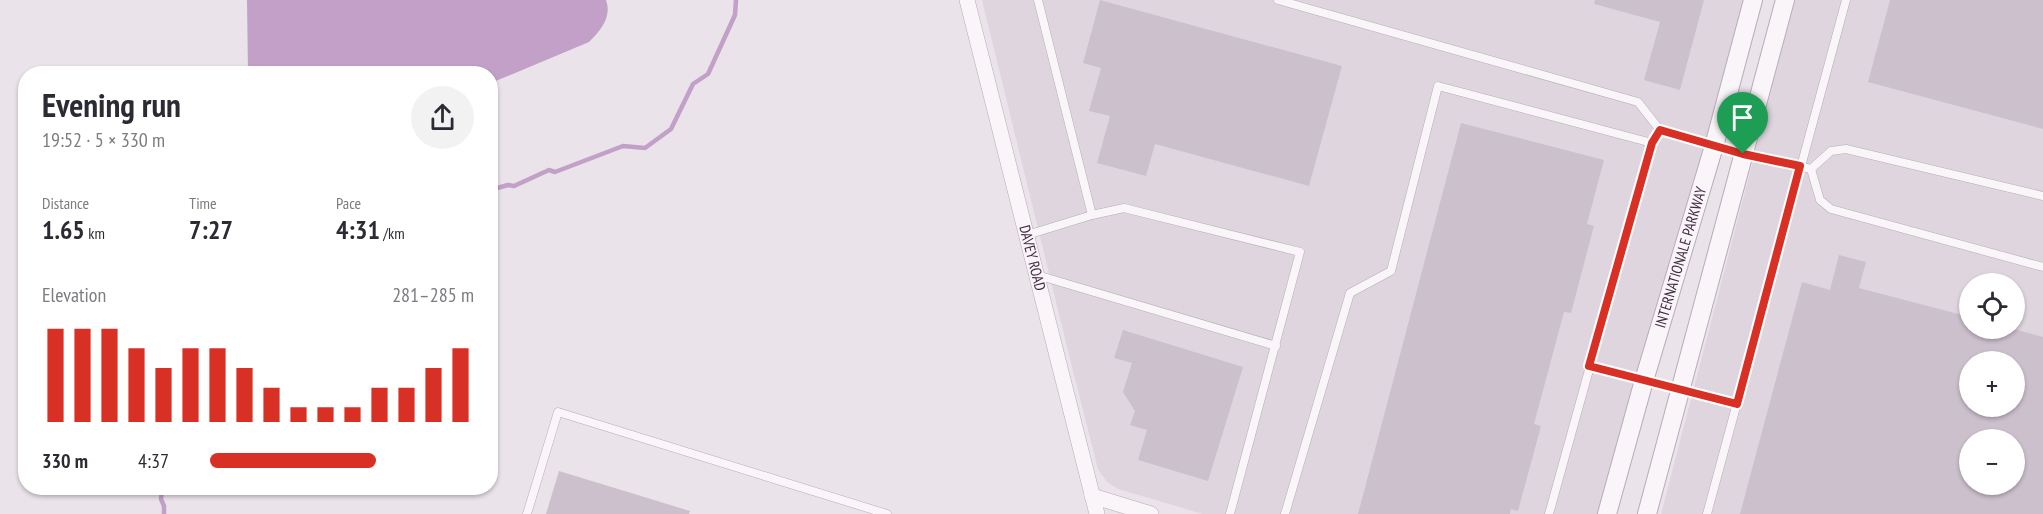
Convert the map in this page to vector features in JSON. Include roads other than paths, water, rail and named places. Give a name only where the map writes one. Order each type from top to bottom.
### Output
[{"type":"street","name":"DAVEY ROAD","points":[[967,0],[1097,514]]},
{"type":"street","name":"INTERNATIONALE PARKWAY","points":[[1607,514],[1714,146],[1753,0]]},
{"type":"street","name":"INTERNATIONALE PARKWAY","points":[[1647,514],[1785,0]]},
{"type":"street","points":[[1092,496],[1151,514]]},
{"type":"lane","points":[[1038,0],[1092,215]]},
{"type":"lane","points":[[1278,0],[1638,102],[1660,130],[1743,154],[1811,169]]},
{"type":"lane","points":[[1707,514],[1846,0]]},
{"type":"lane","points":[[1285,514],[1350,293],[1391,271],[1438,86],[1652,143]]},
{"type":"lane","points":[[1549,514],[1652,143],[1660,130]]},
{"type":"lane","points":[[1811,169],[1831,152],[1846,149],[2043,195]]},
{"type":"lane","points":[[1811,169],[1820,200],[1831,209],[2043,267]]},
{"type":"lane","points":[[1027,235],[1092,215],[1124,208],[1300,252],[1230,514]]},
{"type":"lane","points":[[1037,275],[1276,346]]},
{"type":"lane","points":[[1589,366],[1737,404]]},
{"type":"lane","points":[[527,514],[558,412],[887,514]]},
{"type":"waterway","points":[[498,188],[514,186],[549,170],[555,172],[623,146],[645,148],[671,129],[693,84],[708,74],[735,15],[736,0]]},
{"type":"waterway","points":[[161,495],[164,514]]}]
